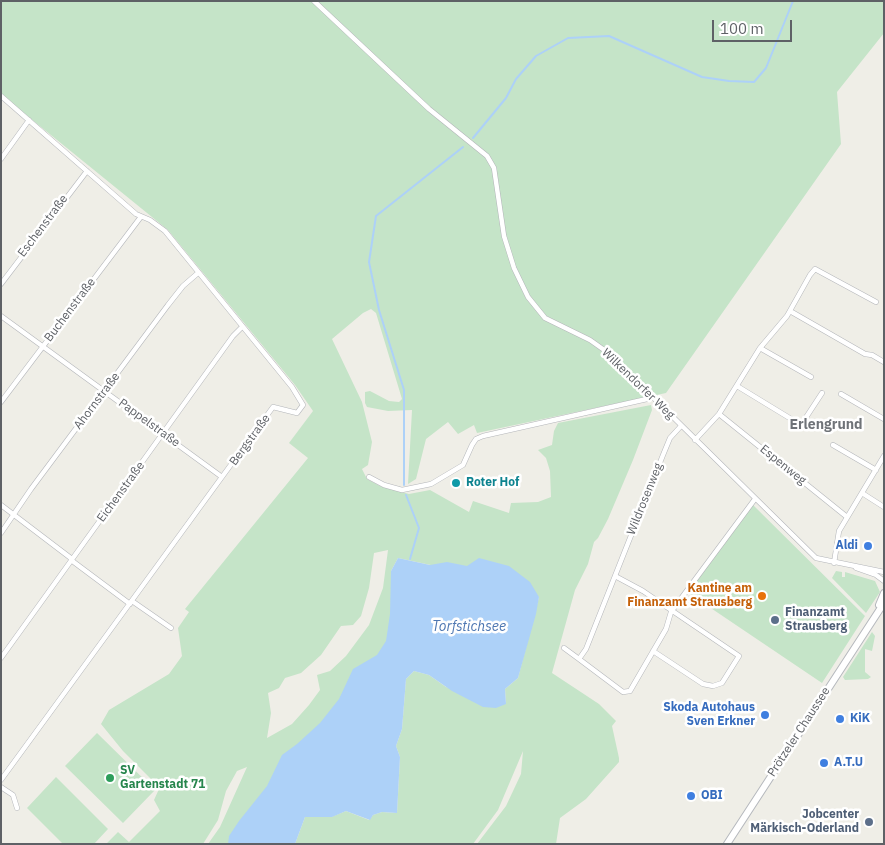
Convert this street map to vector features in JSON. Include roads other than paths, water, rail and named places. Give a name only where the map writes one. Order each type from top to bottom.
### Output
[{"type":"main road","name":"Prötzeler Chaussee","points":[[872,619],[884,593]]},
{"type":"main road","name":"Prötzeler Chaussee","points":[[727,844],[884,603]]},
{"type":"street","name":"Wilkendorfer Weg","points":[[314,1],[429,110],[487,156],[494,168],[504,236],[514,268],[528,297],[545,318],[590,340],[607,352],[812,554],[822,560],[884,572]]},
{"type":"street","name":"Bergstraße","points":[[1,96],[140,218],[150,220],[165,231],[292,387],[303,405],[297,413],[273,408],[2,778]]},
{"type":"street","points":[[1,158],[29,120]]},
{"type":"street","name":"Eschenstraße","points":[[1,284],[86,171]]},
{"type":"street","name":"Buchenstraße","points":[[1,402],[140,218]]},
{"type":"street","points":[[695,440],[719,414],[760,348],[790,311],[815,269],[876,302]]},
{"type":"street","name":"Ahornstraße","points":[[1,533],[168,305],[183,286],[198,273]]},
{"type":"street","points":[[790,311],[865,354],[872,355],[884,362]]},
{"type":"street","name":"Pappelstraße","points":[[1,316],[222,477]]},
{"type":"street","name":"Eichenstraße","points":[[1,658],[233,336],[242,327]]},
{"type":"street","points":[[760,348],[811,377]]},
{"type":"street","points":[[737,386],[801,425],[822,393]]},
{"type":"street","points":[[841,394],[884,419]]},
{"type":"street","points":[[369,477],[384,485],[402,490],[431,484],[463,465],[476,439],[483,436],[648,399],[651,396]]},
{"type":"street","name":"Espenweg","points":[[719,414],[847,516]]},
{"type":"street","name":"Wildrosenweg","points":[[579,659],[586,649],[666,446],[670,438],[682,426]]},
{"type":"street","points":[[833,445],[876,470]]},
{"type":"street","points":[[834,563],[839,531],[884,456]]},
{"type":"street","points":[[862,493],[884,507]]},
{"type":"street","points":[[564,648],[623,692],[627,693],[666,629],[671,612],[755,499]]},
{"type":"street","points":[[1,505],[72,560],[170,628]]},
{"type":"street","name":"Wilkendorfer Weg","points":[[848,565],[876,575],[884,581]]},
{"type":"street","points":[[615,576],[643,591],[671,612],[739,656],[722,683],[713,686],[703,684],[653,651]]},
{"type":"street","points":[[1,787],[13,795],[17,808]]},
{"type":"water","name":"Torfstichsee","points":[[398,558],[430,565],[447,562],[467,566],[479,558],[509,566],[530,582],[539,597],[536,614],[518,678],[505,689],[506,704],[496,708],[483,707],[452,691],[429,675],[414,671],[406,679],[402,729],[396,746],[400,757],[397,813],[382,812],[373,815],[370,820],[346,811],[332,817],[305,817],[295,844],[228,844],[229,836],[267,786],[282,755],[320,723],[339,699],[353,669],[377,655],[386,641],[390,614],[391,571]]},
{"type":"waterway","points":[[473,138],[506,98],[516,79],[536,56],[568,38],[609,36],[702,77],[754,82],[766,68],[793,1]]},
{"type":"waterway","points":[[404,485],[404,390],[379,310],[369,262],[376,216],[463,147]]},
{"type":"waterway","points":[[406,495],[419,528],[410,559]]},
{"type":"place","name":"Roter Hof","points":[[456,483]]},
{"type":"place","name":"Aldi","points":[[868,546]]},
{"type":"place","name":"Kantine am Finanzamt Strausberg","points":[[762,596]]},
{"type":"place","name":"Finanzamt Strausberg","points":[[775,620]]},
{"type":"place","name":"Skoda Autohaus Sven Erkner","points":[[765,715]]},
{"type":"place","name":"KiK","points":[[840,719]]},
{"type":"place","name":"A.T.U","points":[[824,763]]},
{"type":"place","name":"SV Gartenstadt 71","points":[[110,778]]},
{"type":"place","name":"OBI","points":[[691,796]]},
{"type":"place","name":"Jobcenter Märkisch-Oderland","points":[[869,822]]},
{"type":"district","name":"Erlengrund","points":[[826,425]]}]
